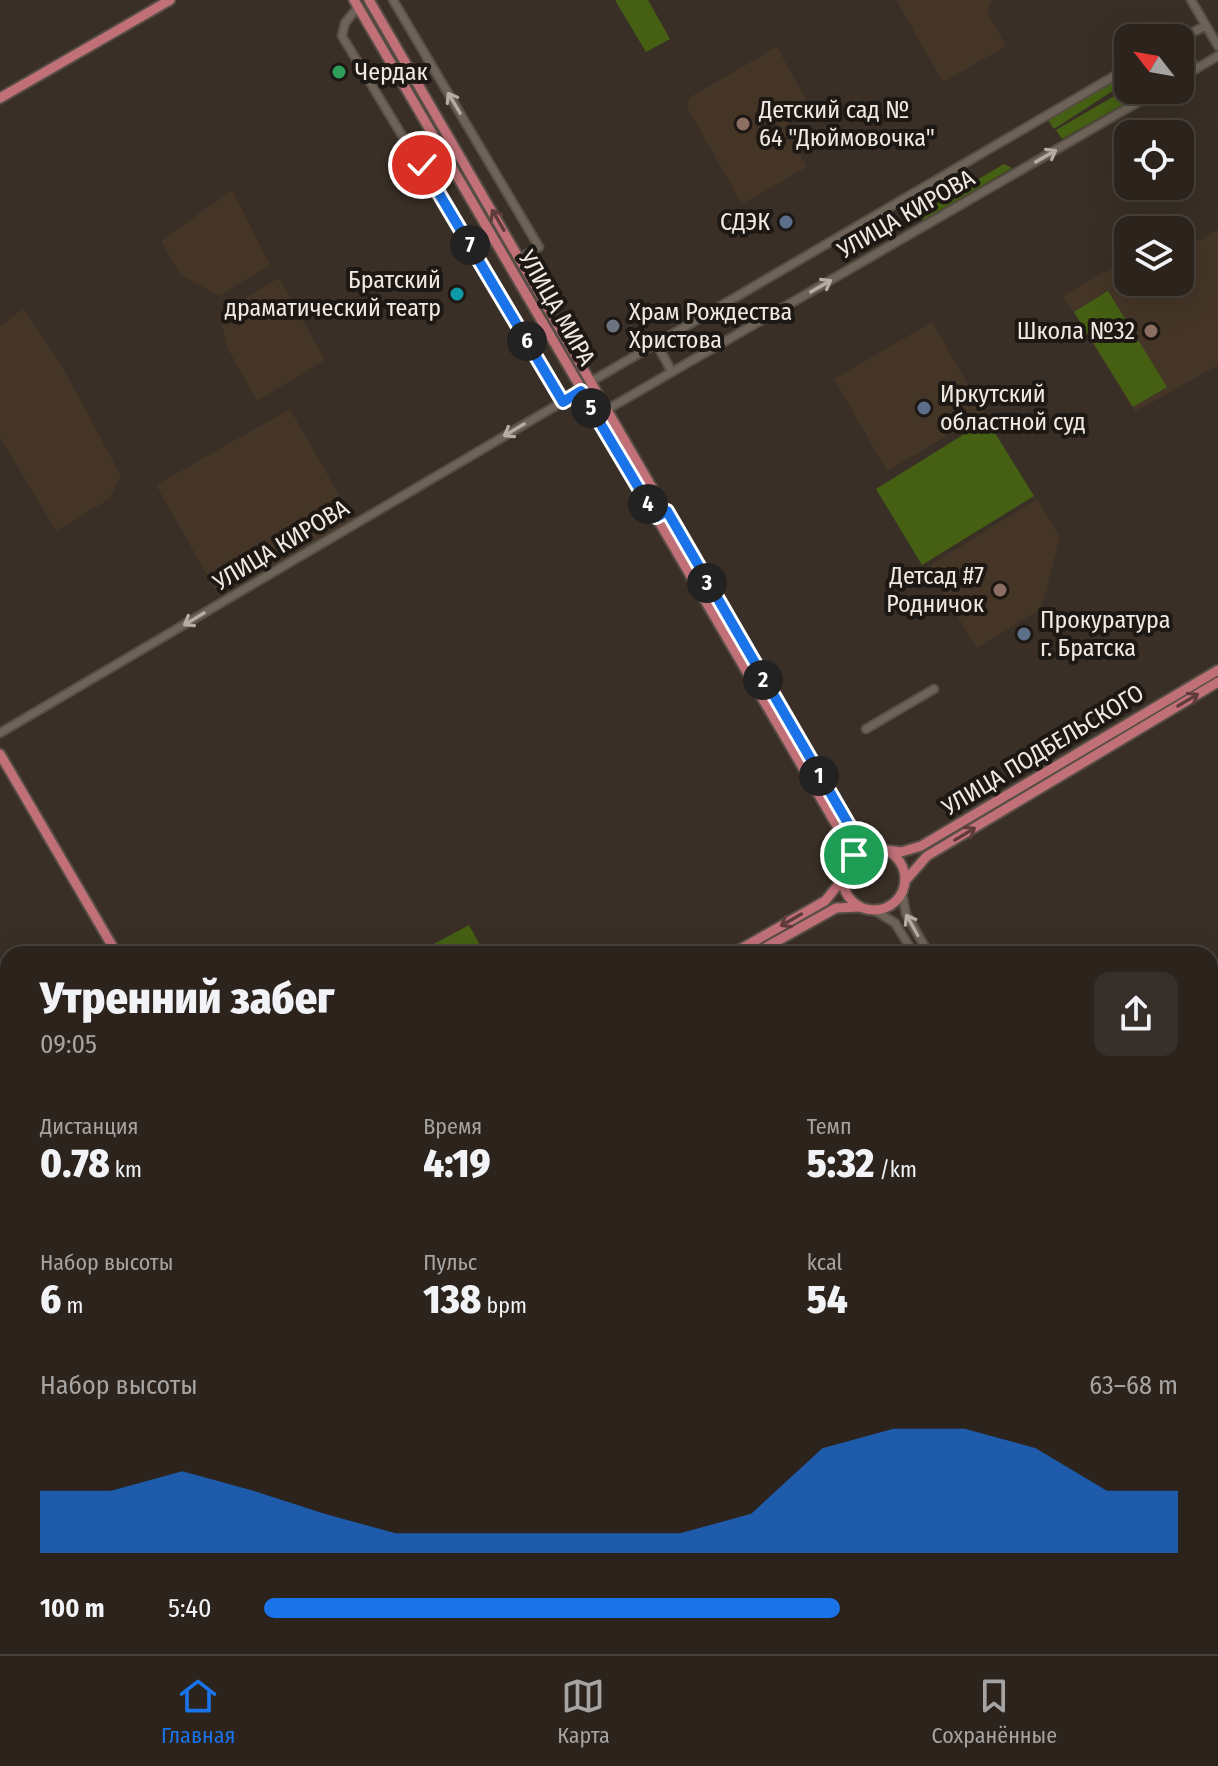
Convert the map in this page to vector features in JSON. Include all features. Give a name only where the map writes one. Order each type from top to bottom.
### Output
[{"type":"main road","points":[[0,98],[170,0]]},
{"type":"main road","name":"УЛИЦА МИРА","points":[[369,0],[667,511],[826,799]]},
{"type":"main road","name":"УЛИЦА МИРА","points":[[356,4],[581,391],[826,799]]},
{"type":"main road","points":[[551,338],[562,331]]},
{"type":"main road","points":[[656,517],[667,511]]},
{"type":"main road","name":"УЛИЦА ПОДБЕЛЬСКОГО","points":[[886,850],[901,852],[921,846],[1215,678]]},
{"type":"main road","name":"УЛИЦА ПОДБЕЛЬСКОГО","points":[[905,881],[927,856],[1215,678]]},
{"type":"main road","points":[[0,754],[112,946]]},
{"type":"main road","points":[[826,799],[853,833],[873,848]]},
{"type":"main road","points":[[826,799],[845,839],[843,879],[846,893],[861,907]]},
{"type":"main road","points":[[768,946],[836,908],[874,910],[888,907],[902,893],[905,881],[900,863],[886,850],[873,848],[860,851],[846,866]]},
{"type":"main road","points":[[746,946],[825,901],[843,879]]},
{"type":"street","points":[[393,0],[539,247],[520,258]]},
{"type":"street","points":[[1191,0],[1218,46]]},
{"type":"street","points":[[356,4],[345,23],[342,36],[372,80],[563,402]]},
{"type":"street","points":[[1194,32],[1206,26]]},
{"type":"street","points":[[1194,65],[1196,69],[1218,56]]},
{"type":"street","name":"УЛИЦА КИРОВА","points":[[592,381],[1114,76]]},
{"type":"street","name":"УЛИЦА КИРОВА","points":[[608,409],[1135,104]]},
{"type":"street","points":[[656,343],[672,372]]},
{"type":"street","name":"УЛИЦА КИРОВА","points":[[0,733],[581,391]]},
{"type":"street","points":[[866,729],[934,689]]},
{"type":"street","points":[[902,893],[906,914],[924,946]]},
{"type":"street","points":[[874,910],[895,923],[909,946]]},
{"type":"shaded area","points":[[896,0],[994,0],[990,3],[988,14],[1006,46],[943,82]]},
{"type":"shaded area","name":"Детский сад № 64 \"Дюймовочка\"","points":[[777,47],[812,110],[789,123],[789,135],[807,167],[742,204],[687,107],[690,97]]},
{"type":"shaded area","points":[[232,190],[270,265],[219,296],[180,274],[161,241]]},
{"type":"shaded area","name":"Школа №32","points":[[1218,229],[1218,365],[1135,412],[1063,296],[1114,266],[1114,296],[1194,296],[1194,244]]},
{"type":"shaded area","points":[[279,278],[325,360],[257,401],[228,349],[219,314]]},
{"type":"shaded area","points":[[23,309],[61,364],[121,476],[109,499],[56,531],[0,437],[0,326]]},
{"type":"shaded area","points":[[932,322],[985,414],[887,471],[834,379]]},
{"type":"shaded area","points":[[290,409],[353,519],[219,596],[156,485]]},
{"type":"shaded area","points":[[1037,499],[1060,537],[1041,609],[977,648],[927,567]]},
{"type":"green space","points":[[615,0],[648,0],[670,39],[646,52]]},
{"type":"green space","points":[[1114,80],[1114,90],[1054,129],[1048,120]]},
{"type":"green space","points":[[1114,96],[1114,104],[1124,104],[1062,139],[1056,130]]},
{"type":"green space","points":[[1004,164],[1012,168],[923,220],[919,214]]},
{"type":"green space","points":[[1108,291],[1167,387],[1133,407],[1074,312]]},
{"type":"green space","points":[[987,420],[1034,496],[922,565],[876,489]]},
{"type":"green space","points":[[469,925],[481,946],[433,946]]},
{"type":"place","name":"Чердак","points":[[339,72]]},
{"type":"place","name":"Детский сад № 64 \"Дюймовочка\"","points":[[743,124]]},
{"type":"place","name":"СДЭК","points":[[786,222]]},
{"type":"place","name":"Братский драматический театр","points":[[457,294]]},
{"type":"place","name":"Храм Рождества Христова","points":[[613,326]]},
{"type":"place","name":"Школа №32","points":[[1151,331]]},
{"type":"place","name":"Иркутский областной суд","points":[[924,408]]},
{"type":"place","name":"Детсад #7 Родничок","points":[[1000,590]]},
{"type":"place","name":"Прокуратура г. Братска","points":[[1024,634]]},
{"type":"route","points":[[422,165],[563,402],[581,391],[656,517],[667,511],[853,833],[873,848],[854,855]]}]
